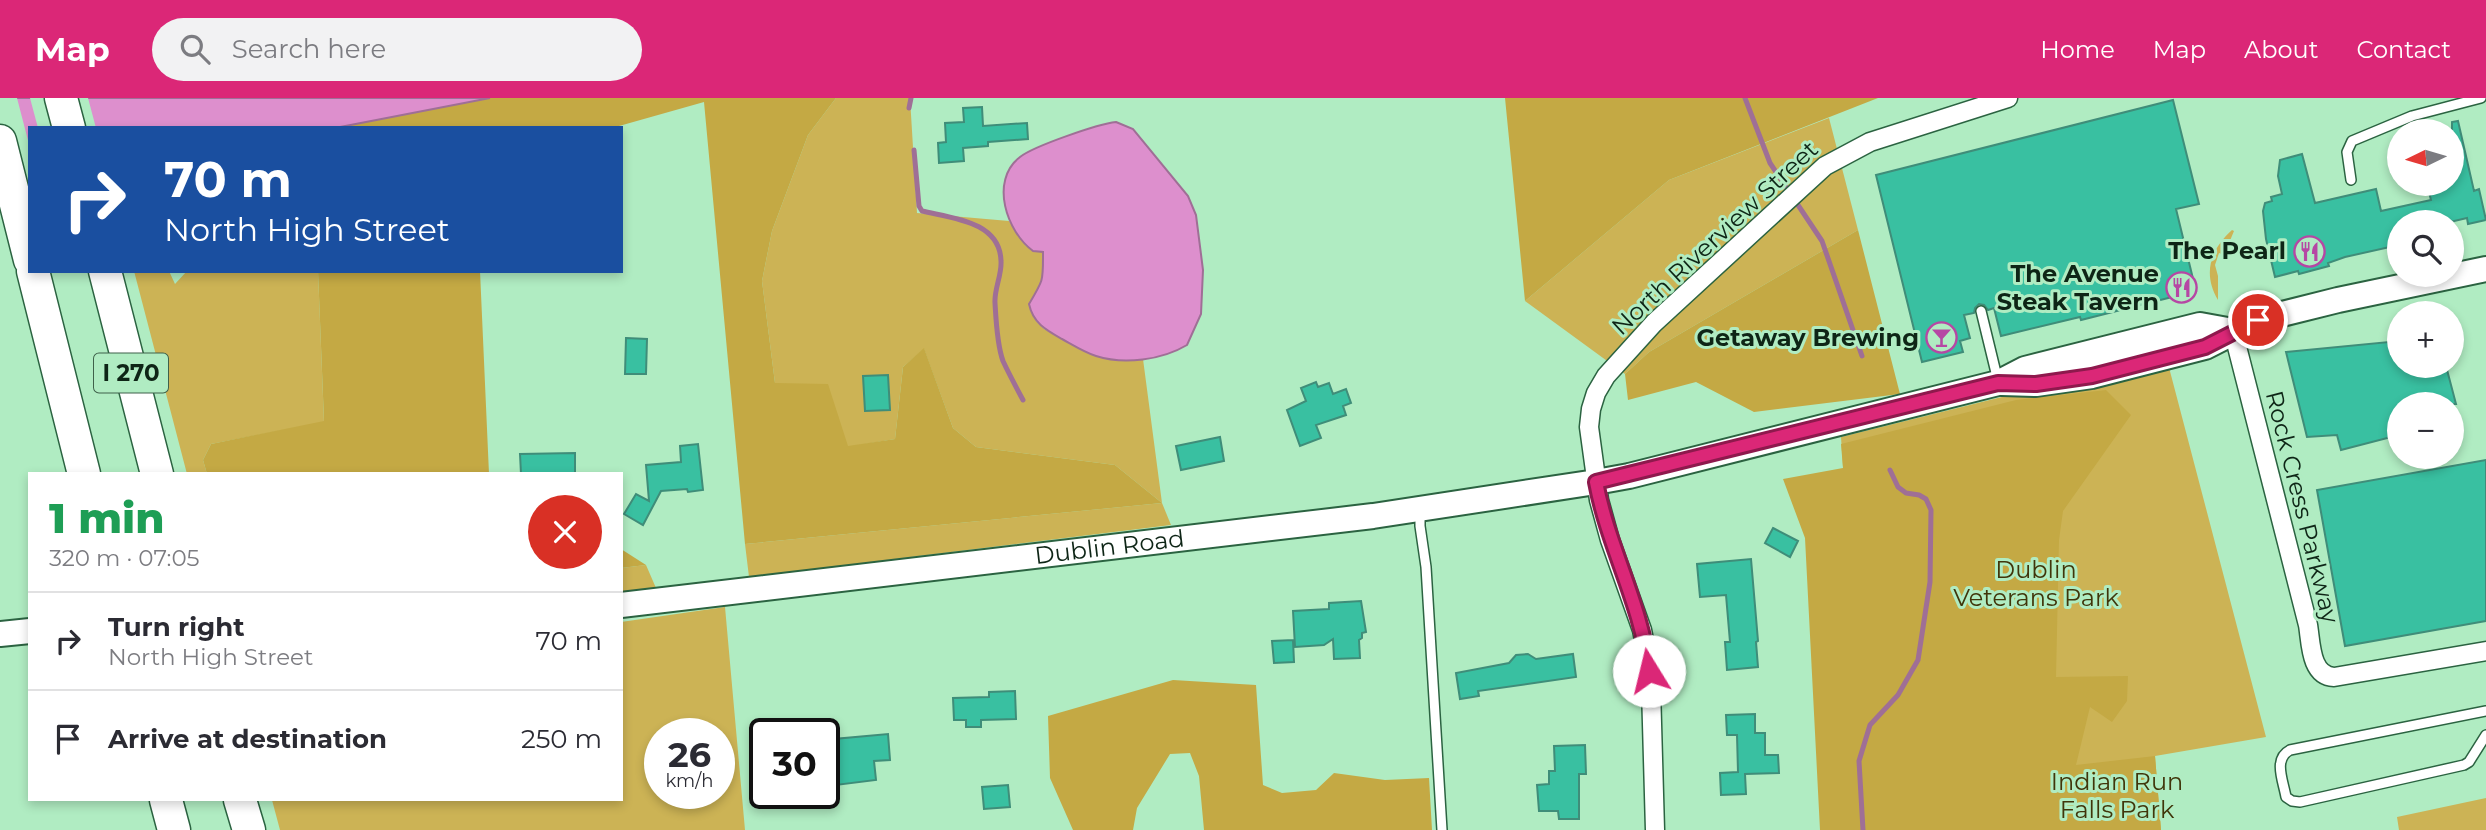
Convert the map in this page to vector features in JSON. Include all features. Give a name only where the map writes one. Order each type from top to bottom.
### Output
[{"type":"highway","points":[[61,98],[68,126]]},
{"type":"highway","points":[[0,141],[28,252]]},
{"type":"highway","name":"I 270","points":[[34,273],[83,472]]},
{"type":"highway","name":"I 270","points":[[106,273],[156,472]]},
{"type":"highway","points":[[166,801],[174,830]]},
{"type":"highway","points":[[240,801],[249,830]]},
{"type":"main road","points":[[2233,331],[2258,320],[2338,300],[2486,269]]},
{"type":"main road","name":"Dublin Road","points":[[623,605],[1420,510],[1596,482],[1998,383],[2025,369],[2200,325],[2233,331]]},
{"type":"main road","points":[[0,634],[28,631]]},
{"type":"street","name":"North Riverview Street","points":[[1655,830],[1651,688],[1647,655],[1633,602],[1610,540],[1596,482],[1590,446],[1590,418],[1596,393],[1606,376],[1654,323],[1814,175],[1844,153],[1870,142],[2008,98]]},
{"type":"street","name":"Rock Cress Parkway","points":[[2233,331],[2317,668],[2326,677],[2340,676],[2486,651]]},
{"type":"lane","points":[[2351,180],[2347,152],[2352,142],[2412,116],[2481,98]]},
{"type":"lane","points":[[1981,312],[1998,383]]},
{"type":"lane","points":[[1420,510],[1442,830]]},
{"type":"lane","points":[[2486,711],[2290,750],[2283,754],[2279,761],[2286,797],[2300,802],[2464,765],[2469,762],[2486,735]]},
{"type":"green space","points":[[490,98],[836,98],[808,135],[772,231],[762,281],[775,383],[828,384],[848,446],[895,439],[903,367],[924,348],[953,428],[976,447],[1115,465],[1162,503],[745,544],[704,102],[619,126],[345,126]]},
{"type":"green space","points":[[836,98],[910,98],[917,213],[1009,221],[1026,246],[1043,252],[1041,283],[1031,300],[1036,321],[1044,329],[1104,358],[1143,359],[1162,503],[1115,465],[976,447],[953,428],[924,349],[903,367],[895,439],[848,447],[775,383],[762,281],[772,231],[808,135]]},
{"type":"green space","points":[[1505,98],[1878,98],[1669,180],[1525,301]]},
{"type":"green space","points":[[1829,118],[1858,230],[1649,352],[1625,374],[1525,301],[1669,180]]},
{"type":"green space","points":[[1858,230],[1900,394],[1754,412],[1696,382],[1628,400],[1625,374],[1649,352]]},
{"type":"green space","points":[[2234,231],[2224,255],[2219,253],[2215,265],[2218,300],[2210,280],[2211,262],[2219,245]]},
{"type":"green space","points":[[135,273],[170,273],[175,284],[185,273],[318,273],[324,422],[211,444],[203,460],[206,472],[186,472]]},
{"type":"green space","points":[[318,273],[480,273],[489,472],[206,472],[203,460],[211,444],[324,421]]},
{"type":"green space","name":"Dublin Veterans Park","points":[[2166,356],[2266,737],[2155,756],[2161,830],[1864,780],[1841,437]]},
{"type":"green space","name":"Dublin Veterans Park","points":[[2106,390],[2131,415],[2063,511],[2059,540],[2056,677],[2128,676],[2127,701],[2112,722],[2090,707],[2076,765],[2155,756],[2161,830],[1820,830],[1805,538],[1783,479],[1843,468],[1841,444],[2016,400]]},
{"type":"green space","points":[[1162,503],[1171,525],[749,577],[745,544]]},
{"type":"green space","points":[[623,550],[646,565],[623,568]]},
{"type":"green space","points":[[646,565],[656,588],[623,592],[623,568]]},
{"type":"green space","points":[[725,607],[735,718],[644,718],[644,809],[735,809],[735,718],[745,830],[280,830],[272,801],[623,801],[623,622]]},
{"type":"green space","points":[[1173,680],[1256,685],[1263,785],[1282,793],[1316,790],[1334,773],[1385,780],[1429,778],[1432,830],[1204,830],[1199,776],[1190,753],[1170,754],[1137,808],[1133,830],[1073,830],[1050,778],[1048,716]]},
{"type":"green space","points":[[2486,798],[2486,830],[2399,830],[2397,817]]},
{"type":"shaded area","points":[[0,98],[490,98],[345,126],[28,126],[28,231]]},
{"type":"shaded area","points":[[1116,122],[1133,129],[1188,196],[1196,215],[1203,270],[1201,314],[1187,345],[1143,360],[1096,356],[1056,336],[1037,321],[1029,304],[1042,280],[1043,252],[1033,251],[1024,242],[1009,219],[1005,206],[1005,179],[1020,157],[1066,136]]},
{"type":"pier","points":[[0,98],[17,98],[28,140],[28,246],[0,255]]},
{"type":"pier","points":[[30,98],[88,98],[95,126],[37,126]]},
{"type":"building","points":[[2173,100],[2199,204],[2176,209],[2196,291],[2081,320],[2080,317],[2001,336],[1994,308],[1988,310],[1979,304],[1974,313],[1964,315],[1970,338],[1960,341],[1963,352],[1922,362],[1876,175]]},
{"type":"building","points":[[982,107],[983,126],[1027,123],[1028,139],[988,142],[988,146],[963,148],[964,161],[939,163],[938,143],[946,142],[945,123],[964,122],[963,108]]},
{"type":"building","points":[[2464,147],[2474,191],[2479,189],[2486,220],[2468,224],[2467,218],[2464,219],[2464,210],[2387,210],[2387,248],[2345,257],[2328,263],[2329,266],[2299,274],[2298,271],[2275,277],[2263,211],[2265,203],[2272,201],[2271,197],[2282,194],[2278,176],[2280,160],[2302,154],[2315,203],[2376,189],[2381,211],[2431,200],[2430,196],[2464,196]]},
{"type":"building","points":[[626,338],[647,339],[646,374],[625,374]]},
{"type":"building","points":[[2387,342],[2387,378],[2449,378],[2453,392],[2387,392],[2387,438],[2341,450],[2337,435],[2307,437],[2286,352]]},
{"type":"building","points":[[888,375],[890,410],[865,411],[863,376]]},
{"type":"building","points":[[1316,382],[1318,387],[1329,383],[1333,394],[1346,389],[1351,403],[1343,406],[1346,415],[1316,425],[1321,438],[1300,446],[1287,410],[1306,401],[1301,388]]},
{"type":"building","points":[[1220,437],[1224,461],[1181,470],[1176,446]]},
{"type":"building","points":[[698,444],[703,490],[661,491],[643,525],[624,514],[636,494],[649,501],[646,465],[681,462],[680,446]]},
{"type":"building","points":[[575,453],[575,472],[521,472],[520,454]]},
{"type":"building","points":[[2486,460],[2486,621],[2345,646],[2317,490],[2435,469],[2464,469],[2464,464]]},
{"type":"building","points":[[1773,528],[1798,541],[1790,557],[1765,543]]},
{"type":"building","points":[[1751,559],[1758,667],[1727,670],[1725,642],[1730,642],[1726,595],[1700,597],[1697,564]]},
{"type":"building","points":[[1361,601],[1366,632],[1362,633],[1359,640],[1360,658],[1334,659],[1333,639],[1324,645],[1295,647],[1293,611],[1329,609],[1329,603]]},
{"type":"building","points":[[1293,640],[1294,662],[1274,663],[1272,641]]},
{"type":"building","points":[[1528,654],[1536,659],[1573,654],[1576,677],[1478,691],[1479,696],[1460,699],[1456,673],[1509,663],[1516,655]]},
{"type":"building","points":[[1015,691],[1016,719],[981,720],[981,727],[966,727],[966,720],[954,720],[953,698],[989,697],[989,692]]},
{"type":"building","points":[[1755,714],[1755,733],[1765,733],[1765,755],[1778,755],[1779,773],[1745,774],[1746,794],[1721,795],[1720,773],[1738,772],[1737,735],[1727,735],[1726,715]]},
{"type":"building","points":[[888,734],[890,760],[874,761],[876,780],[840,784],[840,738]]},
{"type":"building","points":[[1585,745],[1586,774],[1579,774],[1579,819],[1559,819],[1558,811],[1539,811],[1537,785],[1549,784],[1549,771],[1555,771],[1554,746]]},
{"type":"building","points":[[1008,785],[1010,807],[984,809],[982,787]]},
{"type":"waterway","points":[[909,108],[911,98]]},
{"type":"waterway","points":[[1745,98],[1770,163],[1822,241],[1862,356]]},
{"type":"waterway","points":[[914,150],[919,206],[922,211],[959,219],[983,229],[999,248],[1001,266],[995,298],[998,340],[1003,361],[1023,400]]},
{"type":"waterway","points":[[1863,830],[1859,761],[1870,725],[1898,695],[1918,660],[1930,582],[1931,510],[1926,499],[1906,493],[1898,487],[1890,470]]},
{"type":"place","name":"The Pearl","points":[[2309,251]]},
{"type":"place","name":"The Avenue Steak Tavern","points":[[2182,288]]},
{"type":"place","name":"Getaway Brewing","points":[[1942,338]]},
{"type":"route","points":[[1649,671],[1642,630],[1610,540],[1596,482],[1998,383],[2036,384],[2092,376],[2205,347],[2258,320]]},
{"type":"park label","name":"Indian Run Falls Park","points":[[2117,796]]}]
